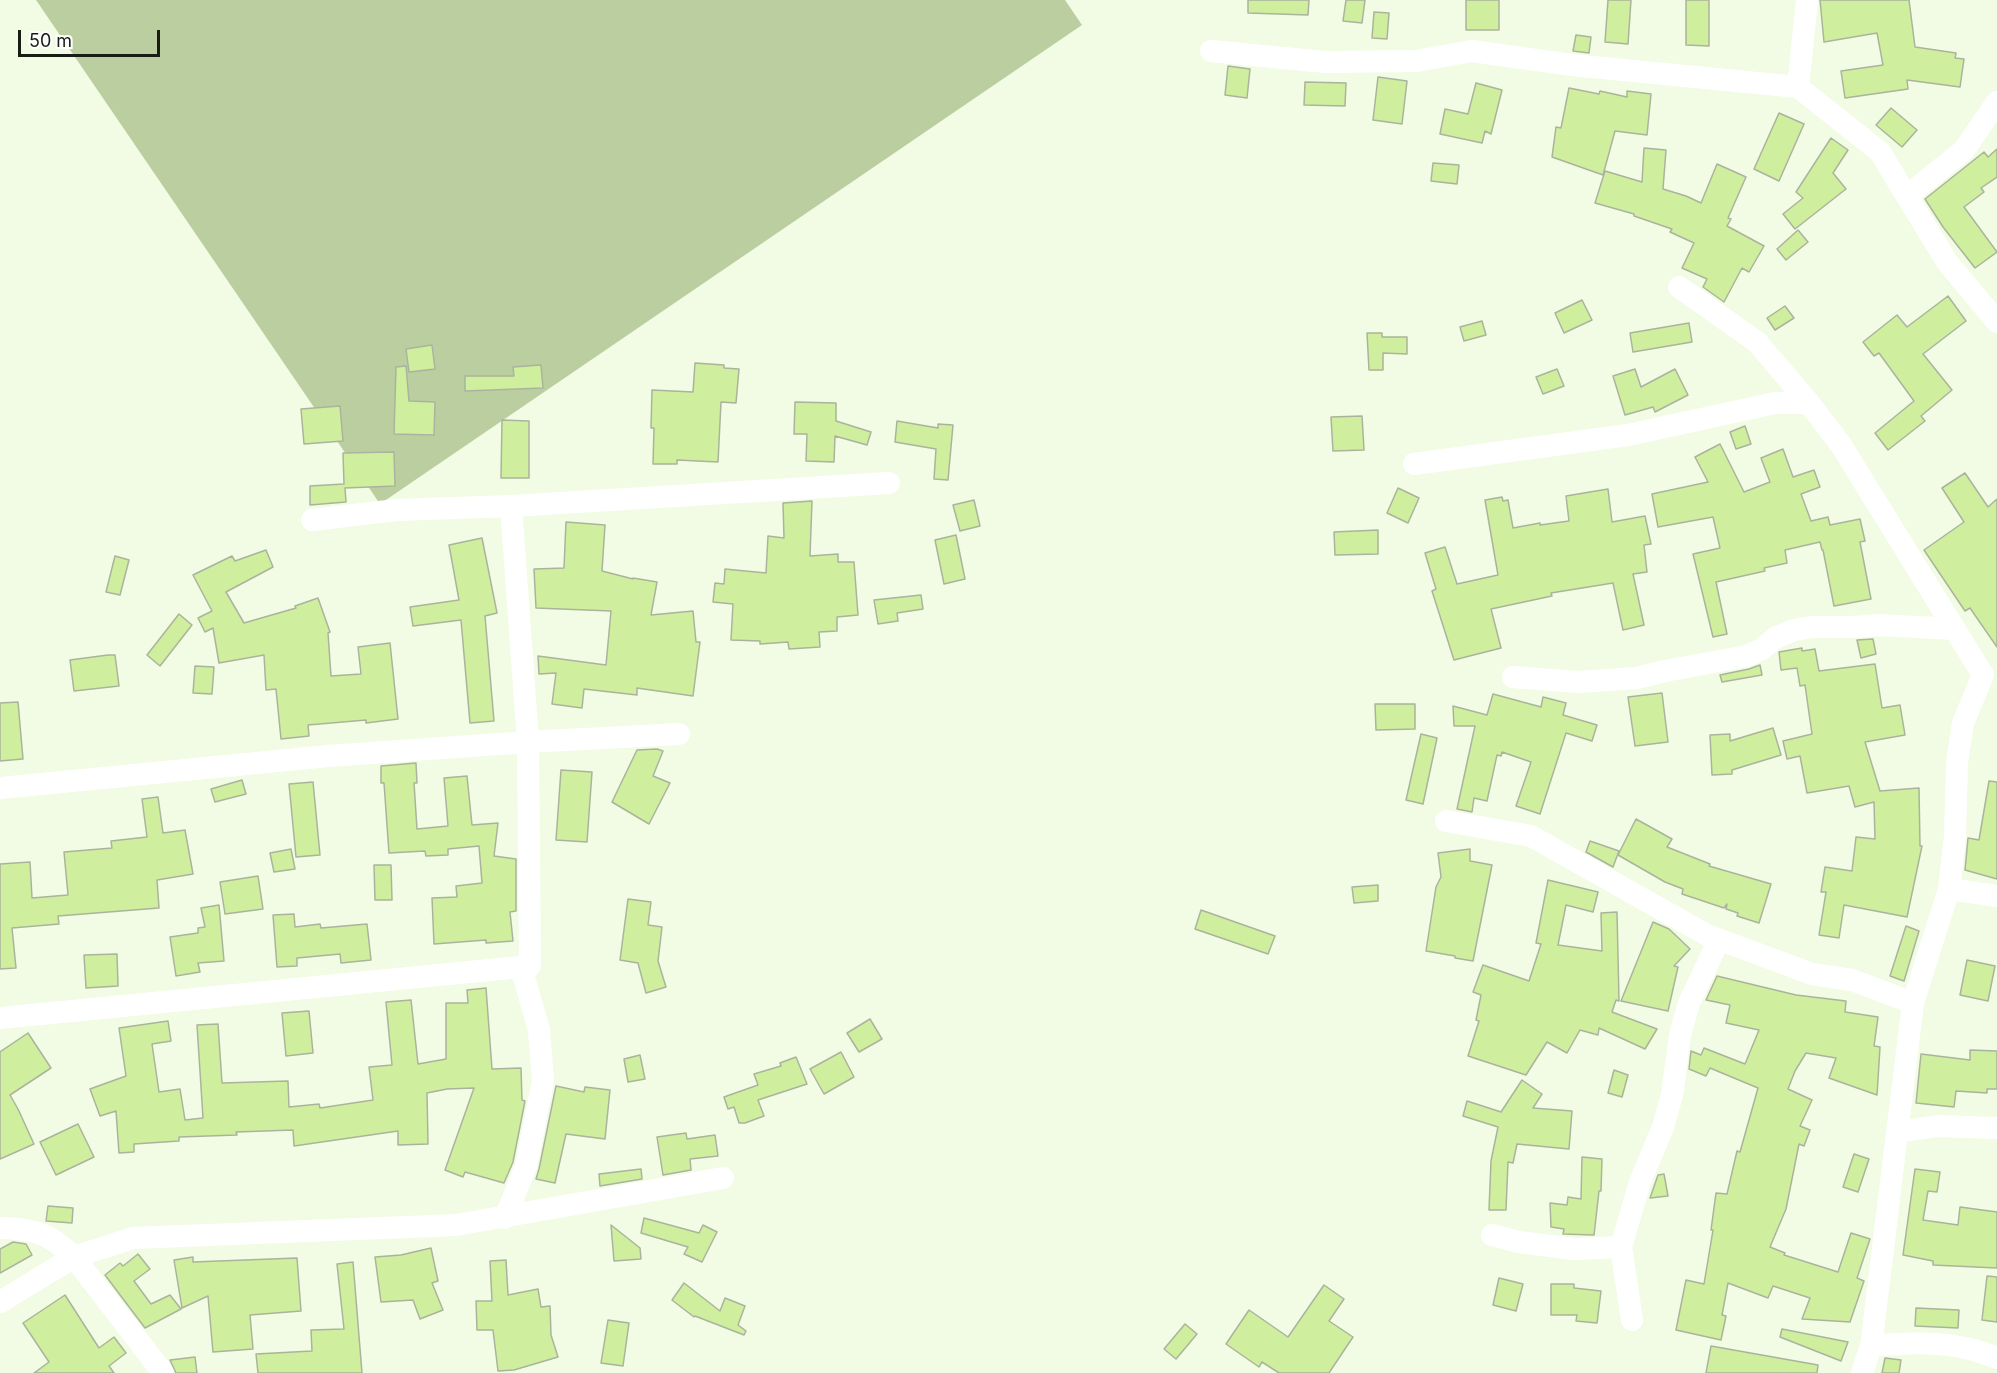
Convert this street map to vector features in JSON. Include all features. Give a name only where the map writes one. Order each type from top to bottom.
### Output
[{"type":"street","points":[[1798,87],[1807,0]]},
{"type":"street","points":[[1211,51],[1325,62],[1416,61],[1472,51],[1572,64],[1798,87],[1880,152],[1947,262],[1997,322]]},
{"type":"street","points":[[1907,196],[1964,150],[1997,102]]},
{"type":"street","points":[[1679,287],[1757,342],[1809,402],[1840,446],[1955,629],[1990,673],[1964,723],[1957,764],[1955,836],[1949,889],[1913,1003],[1871,1346],[1862,1373]]},
{"type":"street","points":[[1414,464],[1628,435],[1775,403],[1809,402]]},
{"type":"street","points":[[312,519],[396,510],[511,506],[889,483]]},
{"type":"street","points":[[0,1018],[530,966],[528,742],[511,506]]},
{"type":"street","points":[[1513,677],[1577,682],[1636,678],[1665,670],[1747,656],[1762,649],[1775,638],[1794,630],[1812,627],[1880,625],[1955,629]]},
{"type":"street","points":[[0,788],[328,756],[679,734]]},
{"type":"street","points":[[1446,821],[1531,836],[1719,940],[1812,974],[1852,980],[1913,1003]]},
{"type":"street","points":[[1949,889],[1997,896]]},
{"type":"street","points":[[1632,1320],[1621,1247],[1640,1182],[1663,1127],[1672,1095],[1680,1035],[1689,1003],[1719,940]]},
{"type":"street","points":[[505,1218],[526,1166],[543,1081],[540,1030],[521,967]]},
{"type":"street","points":[[1898,1132],[1937,1126],[1997,1128]]},
{"type":"street","points":[[0,1302],[74,1257],[133,1238],[456,1225],[723,1178]]},
{"type":"street","points":[[0,1228],[34,1231],[59,1244],[74,1257],[163,1373]]},
{"type":"street","points":[[1492,1235],[1519,1242],[1574,1249],[1621,1247]]},
{"type":"street","points":[[1871,1346],[1905,1343],[1937,1344],[1969,1349],[1997,1358]]},
{"type":"green space","points":[[36,0],[1065,0],[1082,25],[380,504]]},
{"type":"building","points":[[1248,0],[1309,0],[1308,15],[1248,13]]},
{"type":"building","points":[[1346,0],[1365,0],[1362,23],[1343,21]]},
{"type":"building","points":[[1466,0],[1499,0],[1499,30],[1466,30]]},
{"type":"building","points":[[1608,0],[1631,0],[1628,44],[1605,42]]},
{"type":"building","points":[[1686,0],[1709,0],[1709,46],[1686,45]]},
{"type":"building","points":[[1820,0],[1909,0],[1915,47],[1956,53],[1955,58],[1964,59],[1960,87],[1907,80],[1908,89],[1845,98],[1841,71],[1883,65],[1877,33],[1824,42]]},
{"type":"building","points":[[1374,12],[1389,13],[1387,39],[1372,38]]},
{"type":"building","points":[[1576,35],[1591,37],[1589,53],[1573,51]]},
{"type":"building","points":[[1228,66],[1250,69],[1247,98],[1225,95]]},
{"type":"building","points":[[1378,77],[1407,81],[1402,124],[1373,120]]},
{"type":"building","points":[[1305,82],[1346,83],[1345,106],[1304,105]]},
{"type":"building","points":[[1476,83],[1502,90],[1491,134],[1485,131],[1482,143],[1440,134],[1445,109],[1468,114]]},
{"type":"building","points":[[1569,88],[1627,97],[1627,91],[1651,94],[1647,135],[1615,131],[1603,175],[1552,157],[1556,127],[1561,128]]},
{"type":"building","points":[[1891,108],[1917,130],[1902,147],[1876,125]]},
{"type":"building","points":[[1779,113],[1804,124],[1779,181],[1754,169]]},
{"type":"building","points":[[1831,138],[1848,150],[1833,173],[1846,189],[1795,229],[1783,214],[1803,198],[1796,192]]},
{"type":"building","points":[[1644,148],[1666,150],[1663,189],[1701,203],[1717,164],[1746,177],[1728,218],[1731,219],[1727,226],[1764,246],[1749,272],[1742,268],[1724,302],[1703,287],[1707,279],[1682,268],[1694,243],[1670,232],[1672,229],[1634,216],[1634,214],[1595,203],[1605,171],[1642,182]]},
{"type":"building","points":[[1997,149],[1997,177],[1981,188],[1984,192],[1964,207],[1997,252],[1975,268],[1943,227],[1925,199],[1984,152],[1988,157]]},
{"type":"building","points":[[1433,163],[1459,165],[1457,184],[1431,181]]},
{"type":"building","points":[[1798,230],[1808,242],[1786,260],[1777,249]]},
{"type":"building","points":[[1948,296],[1966,321],[1923,354],[1952,390],[1921,416],[1925,421],[1888,450],[1875,433],[1914,401],[1879,353],[1874,356],[1863,342],[1897,315],[1907,327]]},
{"type":"building","points":[[1582,300],[1592,320],[1564,333],[1555,313]]},
{"type":"building","points":[[1785,306],[1794,318],[1775,330],[1767,318]]},
{"type":"building","points":[[1482,321],[1486,335],[1464,341],[1460,327]]},
{"type":"building","points":[[1689,323],[1692,342],[1633,352],[1630,333]]},
{"type":"building","points":[[1367,333],[1382,333],[1382,337],[1407,337],[1407,354],[1383,353],[1383,370],[1369,370]]},
{"type":"building","points":[[432,345],[435,369],[409,372],[406,349]]},
{"type":"building","points":[[695,363],[724,365],[724,368],[739,369],[736,403],[721,402],[718,462],[677,460],[677,464],[653,464],[652,390],[693,392]]},
{"type":"building","points":[[541,365],[543,388],[465,391],[465,376],[514,376],[513,367]]},
{"type":"building","points":[[406,366],[409,401],[435,402],[434,435],[394,434],[396,367]]},
{"type":"building","points":[[1557,369],[1564,386],[1543,394],[1536,377]]},
{"type":"building","points":[[1635,369],[1641,387],[1675,369],[1688,395],[1655,412],[1653,407],[1625,415],[1613,376]]},
{"type":"building","points":[[795,402],[836,403],[836,421],[871,432],[867,445],[835,436],[834,462],[806,461],[807,434],[794,434]]},
{"type":"building","points":[[340,406],[343,441],[304,444],[301,409]]},
{"type":"building","points":[[1362,416],[1364,450],[1333,451],[1331,417]]},
{"type":"building","points":[[502,420],[529,421],[529,478],[501,478]]},
{"type":"building","points":[[897,421],[938,428],[938,424],[953,425],[948,480],[934,479],[936,449],[895,442]]},
{"type":"building","points":[[1745,426],[1751,444],[1736,449],[1730,432]]},
{"type":"building","points":[[1720,444],[1744,492],[1770,482],[1761,458],[1783,449],[1793,477],[1814,470],[1820,487],[1801,494],[1811,521],[1828,517],[1830,525],[1860,519],[1865,541],[1860,542],[1871,599],[1834,606],[1820,542],[1785,550],[1787,563],[1764,568],[1765,571],[1716,582],[1727,634],[1713,637],[1693,554],[1720,548],[1713,517],[1658,527],[1652,494],[1708,482],[1695,457]]},
{"type":"building","points":[[394,452],[395,486],[345,488],[346,502],[310,505],[310,486],[344,484],[343,453]]},
{"type":"building","points":[[1965,473],[1988,507],[1997,499],[1997,647],[1970,608],[1965,611],[1924,550],[1964,522],[1942,488]]},
{"type":"building","points":[[1398,488],[1419,498],[1408,523],[1387,513]]},
{"type":"building","points":[[1608,489],[1612,522],[1645,516],[1651,544],[1644,545],[1647,572],[1633,574],[1644,625],[1623,630],[1613,583],[1551,593],[1552,596],[1491,609],[1501,648],[1454,660],[1432,591],[1436,589],[1425,553],[1445,547],[1457,584],[1498,575],[1485,500],[1502,497],[1503,501],[1508,500],[1513,528],[1569,521],[1566,496]]},
{"type":"building","points":[[974,500],[980,526],[960,531],[953,505]]},
{"type":"building","points":[[812,501],[810,556],[838,554],[838,562],[854,562],[858,615],[837,617],[837,631],[819,632],[820,647],[789,649],[788,642],[760,644],[760,641],[731,640],[733,604],[713,602],[715,583],[724,584],[725,569],[766,573],[768,536],[784,538],[783,503]]},
{"type":"building","points":[[566,522],[605,525],[602,571],[657,582],[651,615],[693,611],[696,642],[700,642],[693,696],[637,688],[637,695],[584,689],[582,708],[552,704],[556,673],[539,674],[538,656],[606,665],[611,611],[536,608],[534,569],[564,568]]},
{"type":"building","points":[[1378,530],[1378,554],[1335,555],[1334,532]]},
{"type":"building","points":[[956,535],[965,579],[944,584],[935,540]]},
{"type":"building","points":[[482,538],[497,613],[485,616],[494,721],[470,723],[461,620],[413,626],[410,607],[459,600],[449,545]]},
{"type":"building","points":[[266,550],[273,567],[226,592],[244,623],[296,608],[295,606],[318,598],[330,632],[328,633],[331,676],[361,674],[358,647],[390,643],[398,719],[366,723],[366,720],[308,725],[309,736],[281,739],[276,689],[266,690],[264,655],[219,663],[213,628],[205,632],[198,618],[212,611],[193,575],[232,556],[235,561]]},
{"type":"building","points":[[115,556],[129,560],[120,595],[106,592]]},
{"type":"building","points":[[921,595],[923,609],[897,613],[898,621],[878,624],[874,600]]},
{"type":"building","points":[[179,614],[192,625],[160,666],[147,655]]},
{"type":"building","points":[[1873,639],[1876,654],[1861,658],[1857,640]]},
{"type":"building","points":[[1802,648],[1802,651],[1815,649],[1819,671],[1875,664],[1882,708],[1900,705],[1905,735],[1865,742],[1880,791],[1919,788],[1920,846],[1922,846],[1907,917],[1844,905],[1839,938],[1819,935],[1826,892],[1821,892],[1825,867],[1852,871],[1856,837],[1875,839],[1874,802],[1855,807],[1849,786],[1807,793],[1800,756],[1787,759],[1783,741],[1812,734],[1805,685],[1800,686],[1797,668],[1781,670],[1779,652]]},
{"type":"building","points":[[115,655],[119,686],[74,691],[70,660]]},
{"type":"building","points":[[1760,665],[1762,675],[1722,682],[1720,675]]},
{"type":"building","points":[[195,666],[214,667],[212,694],[193,693]]},
{"type":"building","points":[[1662,693],[1668,742],[1635,746],[1628,697]]},
{"type":"building","points":[[1493,694],[1541,707],[1543,697],[1566,703],[1563,715],[1597,725],[1592,741],[1566,733],[1540,814],[1516,806],[1531,762],[1502,752],[1501,756],[1497,755],[1487,801],[1474,798],[1472,812],[1457,809],[1475,726],[1454,726],[1453,706],[1487,715]]},
{"type":"building","points":[[18,702],[23,759],[0,761],[0,703]]},
{"type":"building","points":[[1375,704],[1415,704],[1415,729],[1376,730]]},
{"type":"building","points":[[1773,728],[1781,755],[1732,770],[1732,774],[1712,775],[1710,735],[1730,734],[1730,741]]},
{"type":"building","points":[[1421,734],[1437,738],[1423,804],[1406,800]]},
{"type":"building","points":[[637,750],[663,751],[653,776],[670,783],[649,824],[612,802]]},
{"type":"building","points":[[416,763],[417,783],[414,783],[417,829],[448,826],[444,778],[467,776],[472,825],[498,823],[494,856],[516,859],[516,911],[510,912],[513,941],[486,943],[486,940],[434,944],[432,898],[457,897],[456,886],[482,883],[479,846],[448,849],[448,855],[426,856],[425,851],[389,853],[381,766]]},
{"type":"building","points":[[561,770],[592,772],[587,842],[556,840]]},
{"type":"building","points":[[242,780],[246,794],[215,802],[211,789]]},
{"type":"building","points":[[1989,781],[1997,782],[1997,879],[1965,870],[1968,838],[1979,840]]},
{"type":"building","points":[[313,782],[320,855],[296,857],[289,784]]},
{"type":"building","points":[[158,797],[163,833],[185,830],[193,874],[157,880],[159,908],[58,916],[59,924],[12,928],[16,968],[0,969],[0,864],[30,862],[32,898],[68,895],[64,852],[112,848],[111,841],[147,837],[142,799]]},
{"type":"building","points":[[1636,819],[1672,839],[1667,847],[1710,864],[1709,866],[1771,884],[1759,923],[1737,916],[1738,913],[1726,909],[1727,904],[1724,908],[1682,894],[1683,889],[1665,882],[1618,855]]},
{"type":"building","points":[[1590,841],[1619,851],[1613,867],[1586,852]]},
{"type":"building","points":[[291,849],[295,869],[274,872],[270,853]]},
{"type":"building","points":[[1470,849],[1470,861],[1492,865],[1473,961],[1426,951],[1436,887],[1441,877],[1438,853]]},
{"type":"building","points":[[374,865],[391,865],[392,900],[375,900]]},
{"type":"building","points":[[258,876],[263,909],[225,914],[220,882]]},
{"type":"building","points":[[1548,880],[1598,892],[1593,912],[1566,905],[1558,945],[1602,951],[1601,913],[1617,912],[1619,1001],[1616,1000],[1612,1012],[1657,1029],[1645,1049],[1599,1028],[1598,1035],[1580,1030],[1567,1053],[1547,1042],[1526,1075],[1468,1056],[1479,1021],[1476,1020],[1481,995],[1473,992],[1483,965],[1529,981],[1541,944],[1536,943]]},
{"type":"building","points":[[1378,885],[1378,901],[1354,903],[1352,887]]},
{"type":"building","points":[[628,899],[651,902],[648,925],[662,927],[658,961],[666,987],[646,993],[638,963],[620,960]]},
{"type":"building","points":[[219,905],[224,961],[198,963],[200,972],[176,976],[170,937],[198,933],[198,928],[205,927],[201,908]]},
{"type":"building","points":[[1201,910],[1275,936],[1268,954],[1195,929]]},
{"type":"building","points":[[294,914],[295,927],[320,924],[321,928],[367,924],[371,960],[341,963],[340,954],[297,958],[297,966],[277,967],[273,915]]},
{"type":"building","points":[[1653,922],[1669,929],[1690,949],[1674,966],[1678,967],[1668,1011],[1621,1001]]},
{"type":"building","points":[[1906,926],[1919,931],[1904,981],[1890,976]]},
{"type":"building","points":[[117,954],[118,986],[86,988],[84,955]]},
{"type":"building","points":[[1967,960],[1995,966],[1988,1001],[1960,995]]},
{"type":"building","points":[[1717,976],[1796,995],[1846,1001],[1845,1012],[1878,1017],[1874,1046],[1880,1047],[1877,1095],[1829,1078],[1836,1058],[1806,1053],[1795,1071],[1788,1089],[1812,1100],[1800,1126],[1810,1130],[1804,1146],[1799,1144],[1786,1209],[1770,1247],[1785,1253],[1784,1255],[1838,1272],[1851,1233],[1870,1239],[1857,1278],[1864,1281],[1850,1322],[1802,1319],[1810,1298],[1773,1286],[1768,1298],[1728,1283],[1722,1315],[1726,1316],[1721,1340],[1676,1330],[1686,1280],[1704,1284],[1713,1230],[1711,1230],[1716,1193],[1727,1194],[1737,1151],[1740,1152],[1758,1088],[1710,1068],[1706,1076],[1689,1069],[1691,1051],[1701,1055],[1704,1048],[1745,1064],[1759,1030],[1726,1023],[1730,1005],[1706,1000]]},
{"type":"building","points":[[486,988],[492,1069],[521,1068],[522,1100],[525,1101],[513,1162],[504,1183],[465,1172],[463,1177],[445,1170],[474,1088],[447,1089],[427,1093],[428,1144],[398,1145],[398,1131],[294,1146],[293,1130],[179,1137],[179,1141],[134,1144],[134,1152],[119,1153],[116,1111],[100,1116],[90,1089],[126,1076],[119,1028],[168,1021],[171,1041],[152,1044],[159,1092],[180,1089],[185,1120],[203,1118],[197,1025],[218,1024],[222,1083],[288,1081],[289,1107],[319,1104],[320,1108],[373,1100],[369,1067],[392,1065],[386,1002],[411,1000],[418,1064],[446,1059],[446,1003],[468,1003],[467,990]]},
{"type":"building","points":[[309,1011],[313,1053],[286,1056],[282,1013]]},
{"type":"building","points":[[870,1019],[882,1039],[859,1052],[847,1033]]},
{"type":"building","points":[[28,1033],[51,1068],[10,1095],[34,1144],[0,1159],[0,1052]]},
{"type":"building","points":[[1970,1050],[1997,1051],[1997,1089],[1987,1089],[1987,1093],[1956,1091],[1954,1107],[1916,1103],[1921,1054],[1970,1060]]},
{"type":"building","points":[[841,1052],[854,1077],[824,1094],[810,1069]]},
{"type":"building","points":[[640,1055],[645,1079],[628,1082],[624,1059]]},
{"type":"building","points":[[796,1057],[807,1084],[758,1100],[764,1116],[739,1123],[734,1107],[728,1109],[724,1097],[758,1085],[754,1074],[781,1066],[780,1063]]},
{"type":"building","points":[[1614,1070],[1628,1075],[1622,1097],[1608,1093]]},
{"type":"building","points":[[1522,1080],[1542,1094],[1533,1108],[1572,1111],[1569,1149],[1517,1144],[1513,1163],[1508,1162],[1506,1210],[1489,1210],[1491,1161],[1498,1127],[1463,1116],[1467,1101],[1501,1112]]},
{"type":"building","points":[[556,1086],[584,1092],[585,1087],[610,1090],[605,1139],[566,1134],[555,1183],[536,1179]]},
{"type":"building","points":[[78,1124],[94,1157],[56,1175],[40,1142]]},
{"type":"building","points":[[686,1133],[687,1139],[715,1135],[718,1156],[690,1159],[691,1170],[663,1175],[657,1137]]},
{"type":"building","points":[[1854,1154],[1869,1159],[1858,1192],[1843,1187]]},
{"type":"building","points":[[1582,1157],[1602,1159],[1601,1191],[1599,1191],[1594,1235],[1563,1234],[1564,1229],[1551,1227],[1550,1203],[1567,1205],[1568,1197],[1581,1199]]},
{"type":"building","points":[[641,1169],[642,1179],[600,1186],[599,1174]]},
{"type":"building","points":[[1915,1169],[1940,1172],[1937,1192],[1928,1191],[1923,1220],[1958,1225],[1960,1207],[1997,1212],[1997,1268],[1933,1265],[1933,1261],[1903,1255]]},
{"type":"building","points":[[1664,1174],[1668,1196],[1650,1198],[1658,1175]]},
{"type":"building","points":[[48,1206],[73,1208],[72,1223],[46,1221]]},
{"type":"building","points":[[644,1218],[699,1233],[703,1225],[717,1232],[702,1262],[684,1254],[688,1247],[641,1233]]},
{"type":"building","points":[[611,1225],[640,1248],[641,1259],[614,1261]]},
{"type":"building","points":[[13,1242],[26,1244],[32,1255],[0,1273],[0,1249]]},
{"type":"building","points":[[431,1248],[438,1281],[432,1283],[443,1310],[420,1319],[413,1300],[381,1302],[375,1257],[401,1255]]},
{"type":"building","points":[[138,1254],[150,1269],[134,1281],[151,1304],[170,1295],[181,1309],[145,1328],[105,1275],[120,1263],[123,1266]]},
{"type":"building","points":[[193,1257],[193,1262],[297,1258],[301,1311],[250,1315],[253,1349],[213,1352],[208,1296],[182,1308],[174,1260]]},
{"type":"building","points":[[506,1260],[508,1295],[538,1289],[541,1307],[550,1306],[551,1335],[558,1357],[514,1370],[498,1371],[493,1330],[477,1330],[476,1301],[492,1301],[490,1261]]},
{"type":"building","points":[[353,1262],[362,1373],[258,1373],[256,1354],[312,1351],[311,1330],[344,1329],[337,1264]]},
{"type":"building","points":[[1987,1276],[1997,1277],[1997,1322],[1982,1320]]},
{"type":"building","points":[[1499,1278],[1523,1284],[1516,1311],[1493,1305]]},
{"type":"building","points":[[684,1283],[720,1311],[725,1298],[745,1306],[738,1325],[746,1331],[744,1335],[694,1317],[672,1300]]},
{"type":"building","points":[[1551,1284],[1574,1284],[1574,1288],[1601,1291],[1597,1323],[1576,1321],[1577,1315],[1551,1315]]},
{"type":"building","points":[[1324,1285],[1344,1299],[1329,1321],[1353,1337],[1329,1373],[1279,1373],[1262,1362],[1259,1367],[1226,1344],[1249,1310],[1288,1337]]},
{"type":"building","points":[[65,1295],[99,1348],[114,1337],[126,1353],[109,1366],[114,1373],[34,1373],[49,1362],[23,1323]]},
{"type":"building","points":[[1916,1308],[1959,1310],[1958,1328],[1915,1326]]},
{"type":"building","points":[[608,1320],[629,1323],[623,1366],[601,1363]]},
{"type":"building","points":[[1185,1324],[1197,1334],[1176,1359],[1164,1349]]},
{"type":"building","points":[[1782,1329],[1848,1342],[1841,1361],[1780,1337]]},
{"type":"building","points":[[1711,1346],[1818,1365],[1817,1373],[1706,1373]]},
{"type":"building","points":[[195,1357],[197,1373],[176,1373],[170,1360]]},
{"type":"building","points":[[1885,1358],[1901,1360],[1899,1373],[1882,1373]]}]
